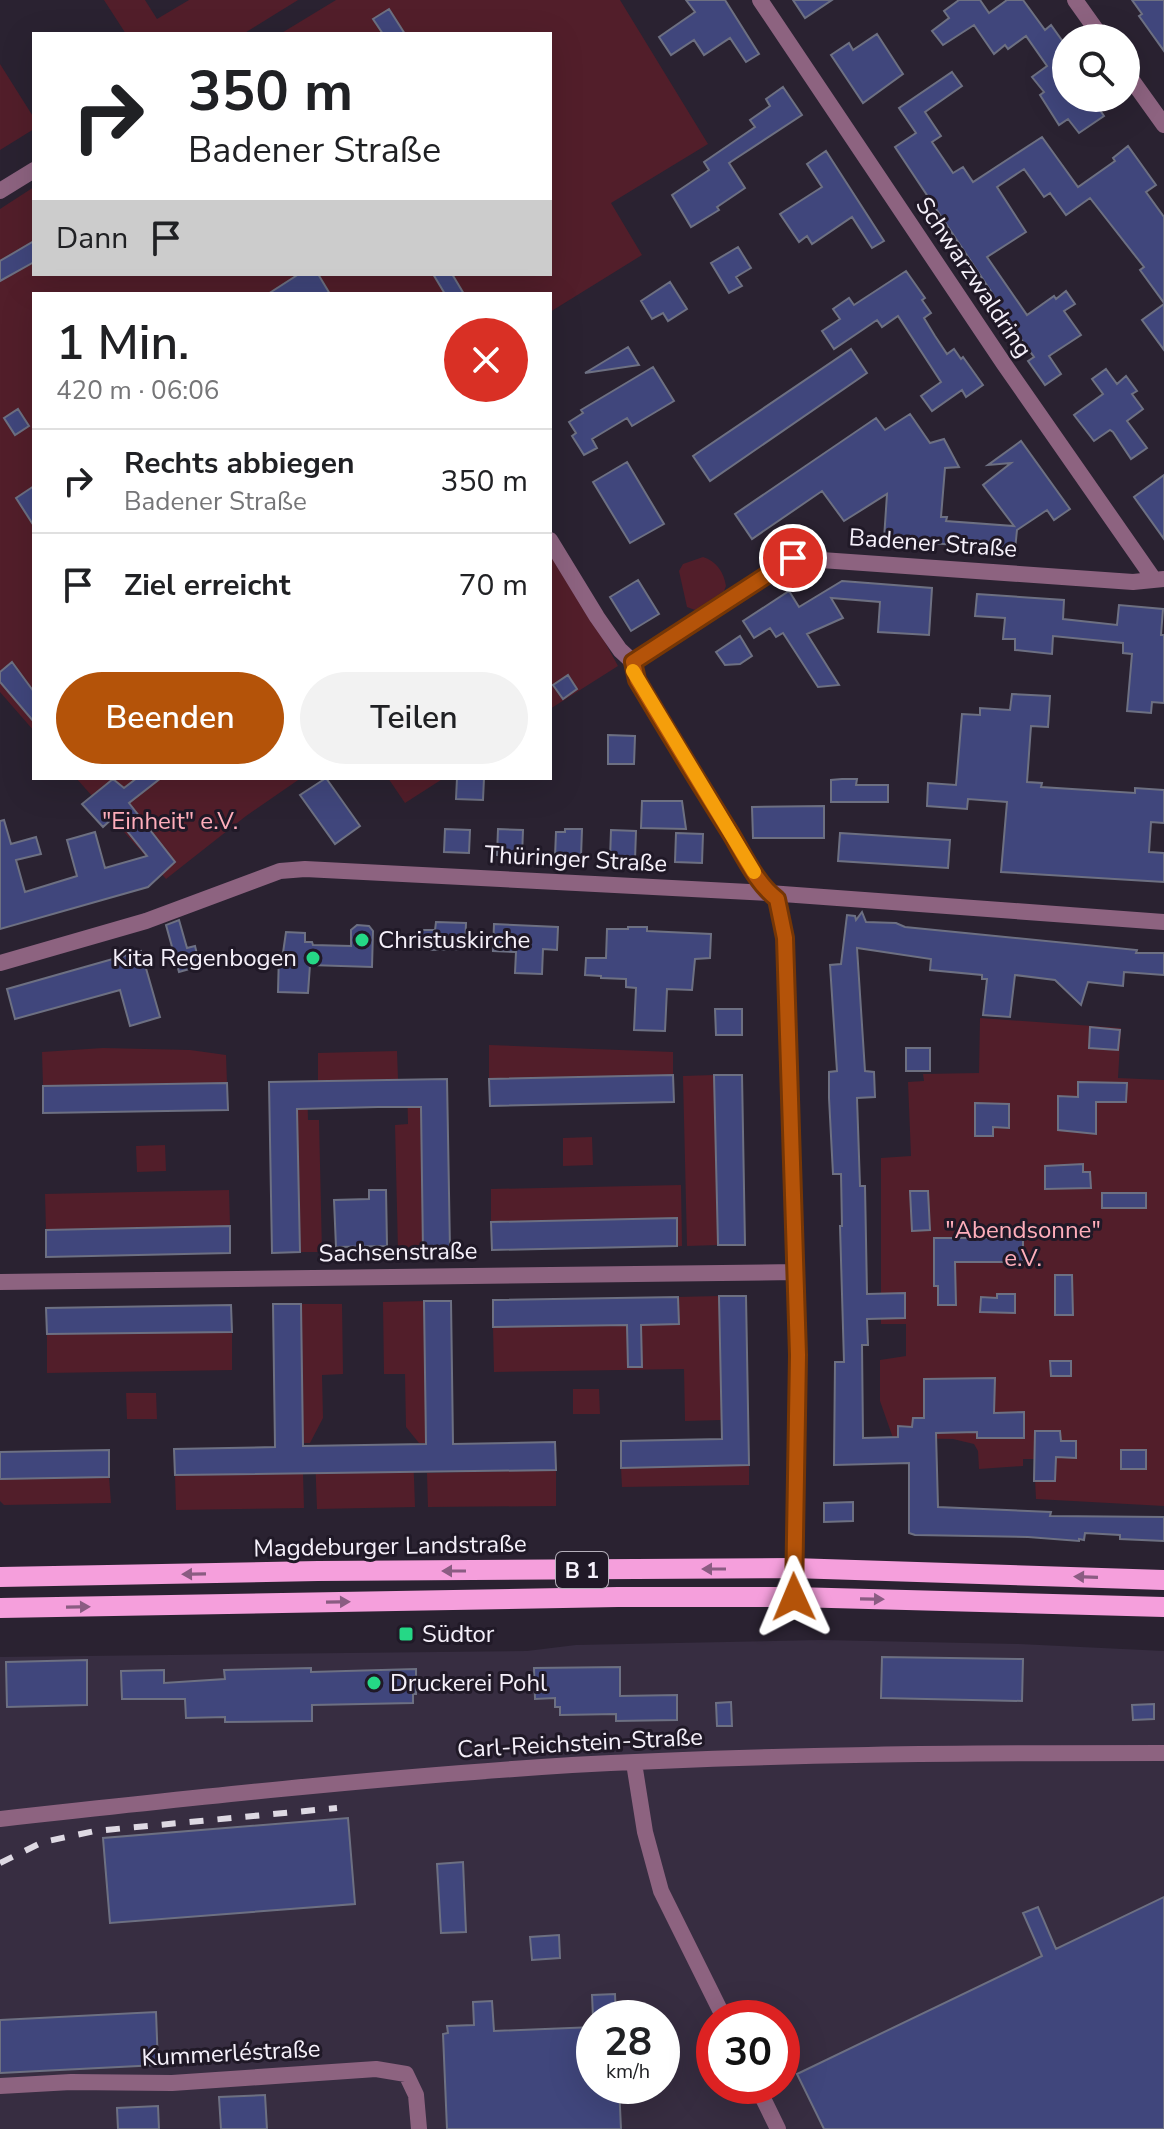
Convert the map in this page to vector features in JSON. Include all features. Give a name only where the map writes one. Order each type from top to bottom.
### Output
[{"type":"main road","name":"Magdeburger Landstraße","points":[[0,1577],[793,1568],[1164,1580]]},
{"type":"main road","name":"B 1","points":[[0,1608],[618,1597],[794,1597],[1164,1607]]},
{"type":"street","name":"Schwarzwaldring","points":[[760,0],[1012,377],[1158,579]]},
{"type":"street","points":[[1075,0],[1092,24]]},
{"type":"street","points":[[1140,92],[1164,125]]},
{"type":"street","points":[[0,191],[32,171]]},
{"type":"street","points":[[552,543],[597,617],[620,650],[633,662],[637,680],[769,893],[777,899],[785,938],[796,1272],[798,1355],[794,1597]]},
{"type":"street","name":"Badener Straße","points":[[633,662],[793,558],[1133,582],[1158,579]]},
{"type":"street","name":"Thüringer Straße","points":[[0,963],[146,921],[280,871],[305,869],[769,893],[1164,922]]},
{"type":"street","name":"Sachsenstraße","points":[[0,1282],[796,1272]]},
{"type":"street","name":"Carl-Reichstein-Straße","points":[[0,1819],[421,1777],[634,1763],[915,1754],[1164,1753]]},
{"type":"street","points":[[634,1763],[645,1832],[661,1891],[715,2000]]},
{"type":"street","name":"Kummerléstraße","points":[[0,2086],[71,2082],[172,2083],[376,2069],[406,2074],[416,2095],[419,2129]]},
{"type":"street","points":[[766,2104],[778,2129]]},
{"type":"shaded area","points":[[821,1640],[1164,1651],[1164,2129],[0,2129],[0,1657],[527,1651],[576,1645]]},
{"type":"green space","points":[[104,0],[145,0],[157,19],[189,0],[298,0],[246,32],[125,32]]},
{"type":"green space","points":[[336,0],[620,0],[708,144],[611,203],[642,255],[552,311],[552,292],[32,292],[32,729],[0,692],[0,209],[32,188],[32,276],[552,276],[552,32],[283,32]]},
{"type":"green space","points":[[0,64],[32,115],[32,130],[0,150]]},
{"type":"green space","points":[[552,545],[618,666],[552,708]]},
{"type":"green space","points":[[703,557],[719,568],[726,586],[724,591],[695,610],[687,607],[679,571],[683,564]]},
{"type":"green space","name":"\"Einheit\" e.V.","points":[[78,780],[298,780],[246,816],[166,879]]},
{"type":"green space","points":[[389,780],[441,780],[405,803]]},
{"type":"green space","name":"\"Abendsonne\" e.V.","points":[[980,1018],[1121,1028],[1118,1078],[1164,1080],[1164,1506],[1036,1499],[1034,1459],[1023,1459],[1023,1466],[979,1469],[978,1451],[974,1444],[953,1439],[893,1438],[880,1401],[880,1360],[906,1356],[906,1324],[881,1324],[881,1158],[911,1156],[908,1082],[924,1081],[923,1074],[979,1073]]},
{"type":"green space","points":[[489,1045],[673,1052],[673,1075],[489,1079]]},
{"type":"green space","points":[[103,1048],[190,1050],[226,1055],[227,1083],[43,1086],[42,1052]]},
{"type":"green space","points":[[397,1051],[398,1079],[318,1081],[318,1053]]},
{"type":"green space","points":[[714,1075],[718,1245],[687,1246],[683,1076]]},
{"type":"green space","points":[[407,1080],[420,1080],[423,1251],[398,1251],[395,1125],[408,1124]]},
{"type":"green space","points":[[297,1082],[307,1082],[308,1120],[319,1120],[322,1252],[300,1252]]},
{"type":"green space","points":[[592,1137],[593,1165],[563,1166],[563,1138]]},
{"type":"green space","points":[[165,1145],[166,1171],[137,1172],[136,1146]]},
{"type":"green space","points":[[681,1185],[682,1246],[677,1246],[677,1219],[491,1222],[491,1189]]},
{"type":"green space","points":[[229,1190],[230,1226],[46,1230],[45,1194]]},
{"type":"green space","points":[[719,1296],[721,1420],[685,1421],[684,1369],[494,1372],[493,1327],[678,1324],[678,1297]]},
{"type":"green space","points":[[424,1301],[426,1443],[419,1443],[406,1427],[405,1374],[384,1374],[383,1302]]},
{"type":"green space","points":[[301,1304],[342,1304],[343,1374],[322,1375],[323,1418],[310,1443],[303,1443]]},
{"type":"green space","points":[[232,1332],[232,1370],[47,1373],[47,1334]]},
{"type":"green space","points":[[573,1389],[599,1389],[600,1414],[573,1414]]},
{"type":"green space","points":[[126,1393],[156,1393],[157,1419],[127,1419]]},
{"type":"green space","points":[[324,1446],[325,1473],[404,1472],[413,1450],[415,1507],[317,1509],[315,1455]]},
{"type":"green space","points":[[749,1465],[749,1485],[622,1487],[621,1468]]},
{"type":"green space","points":[[556,1470],[556,1506],[428,1507],[427,1473]]},
{"type":"green space","points":[[303,1473],[304,1508],[176,1510],[175,1475]]},
{"type":"green space","points":[[109,1477],[111,1503],[4,1505],[0,1501],[0,1479]]},
{"type":"building","points":[[686,0],[725,0],[759,54],[746,62],[730,38],[704,55],[694,40],[671,55],[659,37],[695,12]]},
{"type":"building","points":[[793,0],[832,0],[805,18]]},
{"type":"building","points":[[959,0],[980,0],[989,13],[1007,0],[1023,0],[1045,30],[1052,26],[1052,112],[1101,112],[1104,116],[1079,133],[1068,119],[1059,125],[1040,95],[1044,92],[1032,77],[1047,66],[1026,36],[1008,49],[1005,45],[994,54],[974,25],[943,45],[932,31],[949,18],[944,11]]},
{"type":"building","points":[[1132,0],[1164,0],[1164,51],[1139,16],[1142,14]]},
{"type":"building","points":[[389,9],[404,32],[382,32],[373,19]]},
{"type":"building","points":[[877,34],[903,74],[863,103],[831,55],[849,43],[853,50]]},
{"type":"building","points":[[952,72],[962,86],[925,112],[941,136],[932,142],[953,173],[963,167],[973,182],[1042,137],[1078,187],[1115,161],[1113,158],[1128,146],[1156,185],[1146,192],[1164,217],[1164,303],[1140,270],[1144,267],[1090,198],[1066,215],[1050,193],[1044,197],[1024,169],[997,187],[1026,232],[987,257],[1027,315],[1066,291],[1075,304],[1064,311],[1081,335],[1049,356],[1061,374],[1045,385],[1028,361],[1034,357],[991,298],[994,296],[895,147],[916,133],[899,108]]},
{"type":"building","points":[[783,87],[802,115],[729,163],[745,188],[717,207],[719,210],[691,227],[672,195],[709,170],[704,162],[755,127],[750,120],[770,106],[766,99]]},
{"type":"building","points":[[826,151],[884,241],[872,248],[852,217],[812,244],[807,236],[799,242],[780,214],[822,187],[807,164]]},
{"type":"building","points":[[32,242],[32,263],[0,281],[0,261]]},
{"type":"building","points":[[738,247],[751,268],[736,277],[742,286],[729,293],[711,263]]},
{"type":"building","points":[[906,271],[925,298],[922,300],[931,313],[924,318],[947,354],[954,349],[983,385],[966,397],[962,390],[932,411],[921,396],[941,382],[898,316],[882,327],[877,320],[834,349],[822,331],[840,319],[833,309],[849,298],[854,305]]},
{"type":"building","points":[[296,276],[319,276],[329,292],[271,292]]},
{"type":"building","points":[[434,276],[453,276],[463,292],[444,292]]},
{"type":"building","points":[[670,282],[687,309],[668,321],[663,313],[652,319],[641,301]]},
{"type":"building","points":[[1164,304],[1164,350],[1142,320]]},
{"type":"building","points":[[628,347],[639,365],[585,373]]},
{"type":"building","points":[[851,349],[867,373],[710,481],[693,456]]},
{"type":"building","points":[[653,367],[674,401],[632,426],[627,418],[592,439],[597,448],[584,455],[572,436],[576,433],[569,422],[583,413],[581,410]]},
{"type":"building","points":[[1106,369],[1117,384],[1126,376],[1137,391],[1132,394],[1143,409],[1127,421],[1147,448],[1131,459],[1113,432],[1110,430],[1094,441],[1074,415],[1103,394],[1092,379]]},
{"type":"building","points":[[18,409],[29,426],[15,435],[4,418]]},
{"type":"building","points":[[910,414],[930,443],[944,439],[959,467],[945,468],[941,517],[947,517],[946,521],[1014,526],[983,485],[1011,463],[988,465],[1021,441],[1070,509],[1054,520],[1047,510],[1017,530],[1015,550],[884,539],[887,494],[844,521],[822,491],[752,539],[735,514],[876,418],[885,430]]},
{"type":"building","points":[[627,462],[664,524],[630,543],[593,482]]},
{"type":"building","points":[[1164,475],[1164,539],[1134,497]]},
{"type":"building","points":[[32,487],[32,523],[16,498]]},
{"type":"building","points":[[638,580],[659,614],[631,631],[610,597]]},
{"type":"building","points":[[842,581],[932,588],[929,635],[878,632],[880,602],[831,598],[843,618],[807,634],[839,685],[818,687],[783,633],[776,637],[770,628],[754,638],[743,621],[789,591],[799,607]]},
{"type":"building","points":[[977,594],[1064,600],[1063,619],[1117,625],[1119,605],[1163,609],[1164,703],[1152,702],[1151,713],[1127,711],[1132,654],[1123,653],[1123,643],[1053,636],[1052,654],[1015,650],[1015,639],[1003,639],[1005,618],[975,616]]},
{"type":"building","points":[[740,636],[752,656],[740,664],[725,665],[716,652]]},
{"type":"building","points":[[12,662],[32,689],[32,720],[0,682],[0,672]]},
{"type":"building","points":[[568,675],[577,689],[563,699],[553,685]]},
{"type":"building","points":[[1012,694],[1050,696],[1048,727],[1031,726],[1027,782],[1042,783],[1041,787],[1135,793],[1135,788],[1164,790],[1164,823],[1151,822],[1149,852],[1164,853],[1164,882],[1001,872],[1007,802],[968,799],[967,809],[927,806],[928,783],[956,785],[962,714],[980,715],[980,708],[1010,710]]},
{"type":"building","points":[[608,735],[635,736],[634,764],[608,764]]},
{"type":"building","points":[[857,779],[856,785],[888,785],[888,802],[831,802],[831,780]]},
{"type":"building","points":[[112,780],[124,788],[134,780],[158,780],[129,803],[175,862],[148,887],[0,929],[0,821],[4,820],[11,844],[36,837],[41,854],[16,860],[25,892],[77,876],[67,840],[95,832],[105,868],[147,856],[115,816],[103,827],[82,804]]},
{"type":"building","points":[[327,780],[360,826],[335,844],[300,795]]},
{"type":"building","points":[[457,780],[484,780],[483,800],[456,799]]},
{"type":"building","points":[[642,801],[682,801],[686,829],[641,828]]},
{"type":"building","points":[[824,806],[824,838],[753,838],[752,807]]},
{"type":"building","points":[[445,829],[470,830],[469,853],[444,852]]},
{"type":"building","points":[[498,829],[523,830],[522,856],[497,855]]},
{"type":"building","points":[[565,829],[582,829],[581,857],[555,857],[556,832],[565,832]]},
{"type":"building","points":[[611,830],[636,831],[635,860],[610,859]]},
{"type":"building","points":[[676,833],[703,834],[702,863],[675,862]]},
{"type":"building","points":[[840,833],[950,840],[948,868],[838,861]]},
{"type":"building","points":[[862,912],[866,922],[1137,950],[1136,953],[1164,953],[1164,975],[1124,972],[1123,986],[1088,982],[1081,1005],[1055,980],[1015,975],[1010,1017],[983,1015],[987,979],[982,979],[982,975],[930,970],[931,959],[857,948],[865,1071],[874,1072],[875,1097],[857,1098],[860,1186],[865,1186],[867,1294],[905,1293],[905,1318],[867,1319],[868,1345],[862,1345],[863,1438],[898,1437],[898,1426],[912,1427],[913,1418],[924,1418],[924,1379],[995,1378],[994,1413],[1024,1412],[1024,1438],[977,1438],[977,1432],[936,1433],[938,1507],[1051,1512],[1050,1516],[1164,1517],[1164,1541],[1120,1539],[1120,1535],[1085,1533],[1084,1540],[1079,1541],[915,1535],[909,1533],[909,1463],[834,1465],[835,1362],[844,1362],[841,1174],[833,1174],[829,1098],[829,1072],[837,1071],[830,965],[841,964],[847,915],[855,916],[856,920]]},
{"type":"building","points":[[179,920],[187,948],[195,946],[200,966],[179,972],[166,925]]},
{"type":"building","points":[[436,922],[466,923],[465,949],[428,950],[428,944],[417,944],[417,930],[435,930]]},
{"type":"building","points":[[494,924],[558,927],[557,950],[543,949],[542,974],[515,973],[516,952],[493,951]]},
{"type":"building","points":[[357,925],[369,926],[373,931],[372,967],[310,965],[308,993],[278,992],[279,953],[283,953],[286,932],[305,933],[305,942],[312,942],[313,945],[351,946],[351,930]]},
{"type":"building","points":[[628,927],[711,934],[710,958],[695,959],[692,990],[667,989],[665,1031],[634,1030],[636,988],[626,987],[626,979],[585,975],[586,958],[606,958],[607,929]]},
{"type":"building","points":[[141,951],[160,1017],[130,1026],[120,990],[15,1019],[7,989]]},
{"type":"building","points":[[715,1009],[742,1009],[742,1035],[716,1035]]},
{"type":"building","points":[[1090,1027],[1120,1030],[1118,1050],[1089,1048]]},
{"type":"building","points":[[906,1048],[930,1048],[930,1071],[906,1071]]},
{"type":"building","points":[[673,1075],[674,1102],[490,1106],[489,1079]]},
{"type":"building","points":[[714,1075],[742,1075],[745,1245],[718,1245]]},
{"type":"building","points":[[447,1079],[450,1250],[423,1251],[421,1107],[378,1107],[297,1109],[300,1252],[272,1253],[269,1082]]},
{"type":"building","points":[[1078,1082],[1127,1083],[1126,1102],[1096,1102],[1096,1134],[1058,1130],[1058,1096],[1078,1097]]},
{"type":"building","points":[[227,1083],[228,1110],[43,1113],[43,1086]]},
{"type":"building","points":[[975,1103],[1009,1104],[1009,1128],[993,1127],[993,1136],[975,1136]]},
{"type":"building","points":[[1083,1164],[1083,1172],[1090,1172],[1091,1188],[1045,1189],[1045,1166]]},
{"type":"building","points":[[369,1190],[386,1190],[387,1246],[336,1247],[334,1200],[369,1199]]},
{"type":"building","points":[[910,1191],[928,1191],[930,1230],[912,1231]]},
{"type":"building","points":[[1102,1193],[1146,1193],[1146,1208],[1102,1208]]},
{"type":"building","points":[[677,1218],[677,1246],[492,1250],[491,1222]]},
{"type":"building","points":[[230,1226],[230,1253],[46,1257],[46,1230]]},
{"type":"building","points":[[934,1238],[1023,1238],[1023,1262],[955,1262],[956,1305],[938,1305],[938,1286],[934,1286]]},
{"type":"building","points":[[1055,1275],[1072,1275],[1073,1315],[1055,1315]]},
{"type":"building","points":[[997,1294],[1015,1294],[1015,1313],[980,1312],[981,1297],[997,1298]]},
{"type":"building","points":[[719,1296],[746,1296],[749,1465],[621,1468],[621,1441],[722,1439]]},
{"type":"building","points":[[678,1297],[679,1324],[641,1325],[642,1367],[628,1367],[627,1325],[493,1327],[493,1300]]},
{"type":"building","points":[[424,1301],[451,1301],[453,1444],[555,1442],[556,1470],[175,1475],[174,1449],[275,1447],[273,1304],[301,1304],[303,1446],[426,1444]]},
{"type":"building","points":[[231,1305],[232,1332],[47,1334],[46,1308]]},
{"type":"building","points":[[1050,1361],[1071,1361],[1071,1376],[1051,1376]]},
{"type":"building","points":[[1035,1431],[1060,1431],[1061,1441],[1076,1441],[1076,1458],[1056,1457],[1055,1481],[1034,1481]]},
{"type":"building","points":[[109,1450],[109,1477],[0,1479],[0,1452]]},
{"type":"building","points":[[1121,1450],[1146,1450],[1146,1469],[1121,1469]]},
{"type":"building","points":[[853,1502],[853,1521],[824,1522],[824,1503]]},
{"type":"building","points":[[882,1657],[1023,1659],[1022,1701],[881,1698]]},
{"type":"building","points":[[87,1660],[87,1705],[7,1707],[6,1662]]},
{"type":"building","points":[[620,1667],[620,1696],[677,1695],[677,1720],[616,1721],[616,1714],[560,1715],[560,1707],[555,1707],[555,1698],[535,1699],[534,1668]]},
{"type":"building","points":[[311,1668],[311,1672],[416,1669],[416,1694],[413,1694],[413,1703],[312,1705],[312,1721],[225,1722],[225,1717],[186,1718],[185,1699],[122,1699],[121,1671],[164,1670],[164,1683],[225,1679],[224,1670]]},
{"type":"building","points":[[731,1702],[732,1726],[717,1726],[716,1703]]},
{"type":"building","points":[[1154,1704],[1154,1719],[1133,1720],[1132,1705]]},
{"type":"building","points":[[348,1818],[355,1904],[110,1923],[103,1838]]},
{"type":"building","points":[[463,1862],[466,1932],[441,1933],[437,1864]]},
{"type":"building","points":[[1164,1897],[1164,2129],[824,2129],[800,2080],[800,2073],[1042,1956],[1023,1913],[1038,1907],[1056,1949]]},
{"type":"building","points":[[559,1935],[560,1958],[532,1960],[530,1937]]},
{"type":"building","points":[[615,1994],[615,2000],[592,2000],[592,1995]]},
{"type":"building","points":[[492,2001],[494,2031],[576,2028],[576,2104],[620,2104],[621,2129],[447,2129],[443,2034],[448,2033],[447,2026],[474,2025],[473,2002]]},
{"type":"building","points":[[156,2012],[158,2065],[0,2073],[0,2020]]},
{"type":"building","points":[[265,2095],[267,2129],[221,2129],[219,2097]]},
{"type":"building","points":[[158,2106],[159,2129],[118,2129],[117,2108]]},
{"type":"railway","points":[[0,1863],[43,1842],[95,1831],[337,1808]]},
{"type":"slow traffic","points":[[633,671],[754,872]]},
{"type":"place","name":"Christuskirche","points":[[362,940]]},
{"type":"place","name":"Kita Regenbogen","points":[[313,958]]},
{"type":"place","name":"Südtor","points":[[406,1634]]},
{"type":"place","name":"Druckerei Pohl","points":[[374,1683]]},
{"type":"route","points":[[793,558],[633,662],[633,672],[754,872],[777,899],[785,938],[798,1355],[794,1597]]}]
